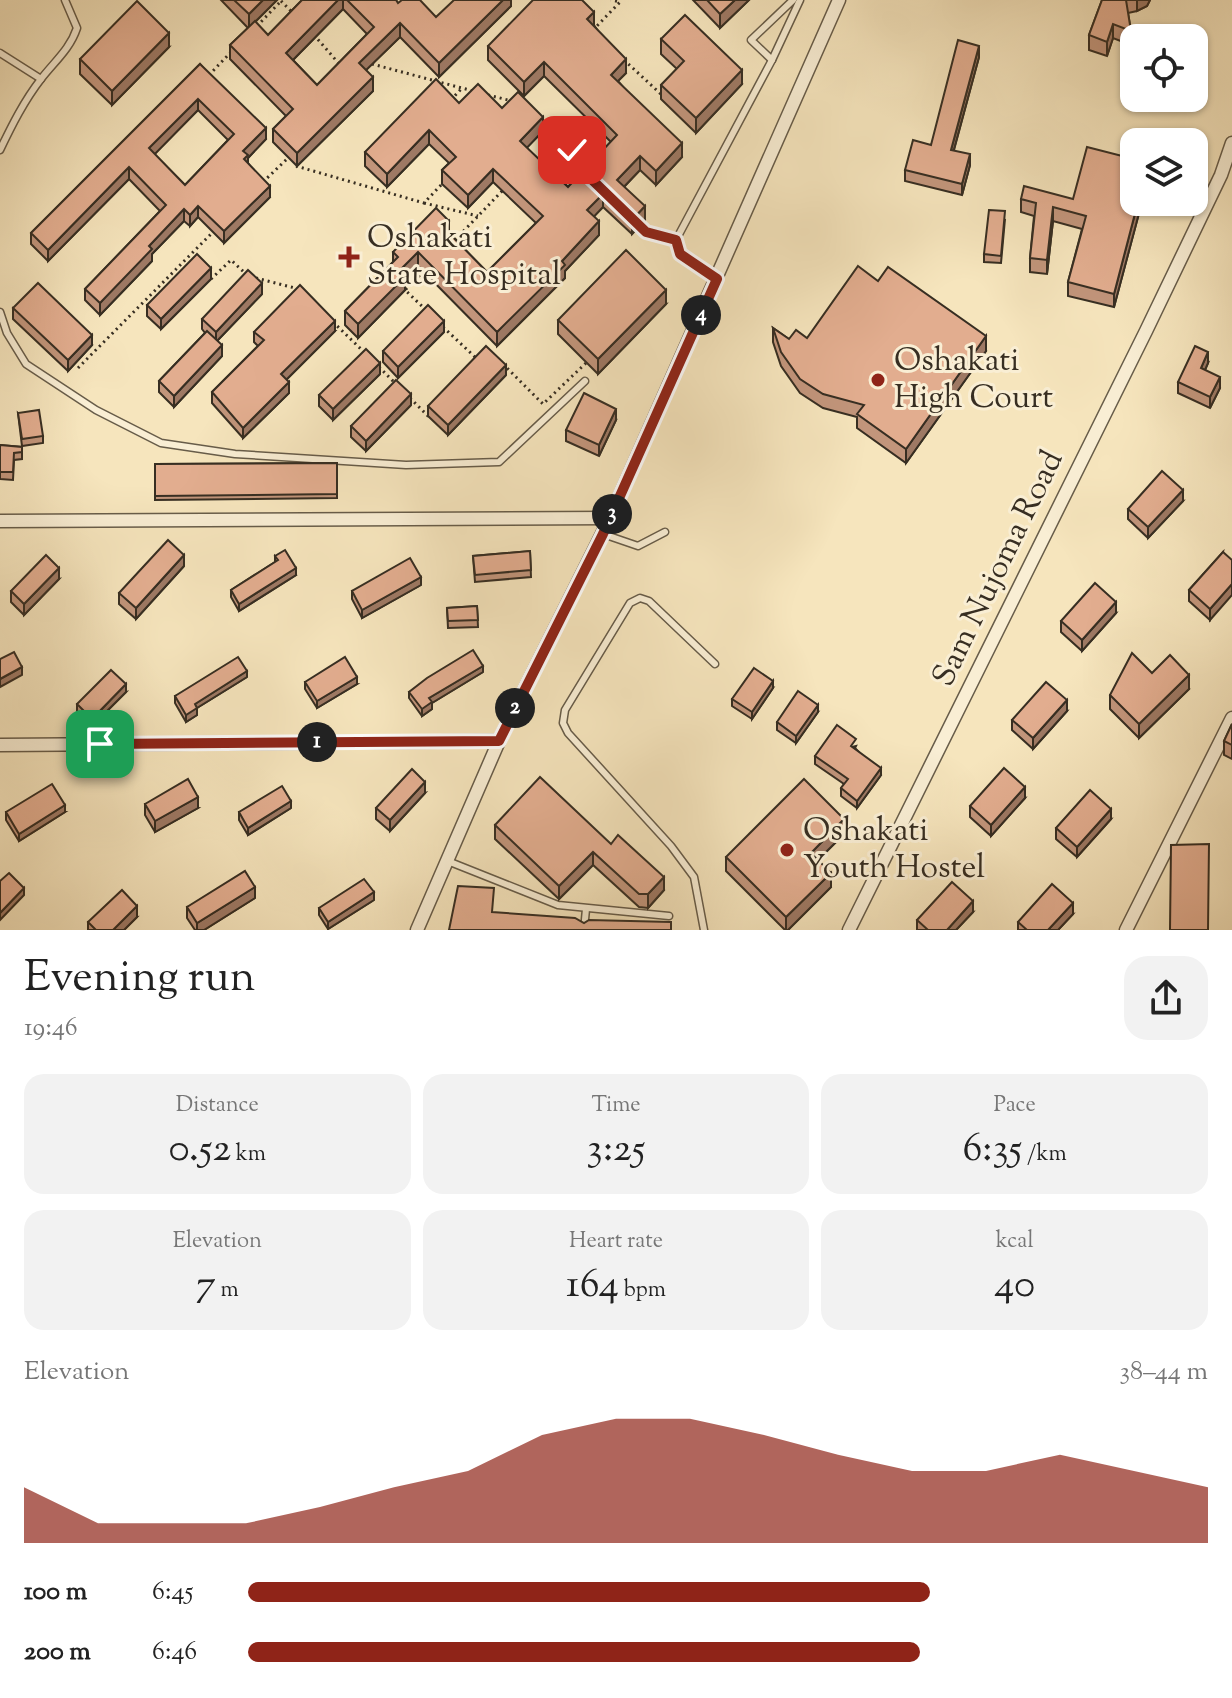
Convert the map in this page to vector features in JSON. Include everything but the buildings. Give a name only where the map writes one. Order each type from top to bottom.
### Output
[{"type":"street","points":[[417,930],[499,741],[603,534],[839,0]]},
{"type":"street","name":"Sam Nujoma Road","points":[[849,930],[1153,317],[1221,175],[1232,143]]},
{"type":"street","points":[[0,521],[610,518]]},
{"type":"street","points":[[1126,930],[1232,718]]},
{"type":"street","points":[[0,745],[499,741]]},
{"type":"lane","points":[[0,150],[19,111],[41,79],[72,44],[77,28],[65,0]]},
{"type":"lane","points":[[772,60],[751,40],[793,0]]},
{"type":"lane","points":[[717,279],[680,254],[676,240],[772,60],[800,0]]},
{"type":"lane","points":[[0,53],[41,79]]},
{"type":"lane","points":[[0,312],[7,333],[26,364],[96,410],[161,443],[235,454],[406,465],[499,462],[585,381]]},
{"type":"lane","points":[[603,534],[638,546],[665,532]]},
{"type":"lane","points":[[704,930],[694,877],[671,846],[568,733],[563,723],[565,710],[630,603],[640,598],[649,601],[715,664]]},
{"type":"lane","points":[[445,860],[558,905],[669,916]]},
{"type":"lane","points":[[584,930],[586,909]]},
{"type":"path","points":[[593,30],[620,2],[611,0]]},
{"type":"path","points":[[248,35],[281,1],[298,18]]},
{"type":"path","points":[[307,27],[342,67],[350,59]]},
{"type":"path","points":[[204,80],[237,46]]},
{"type":"path","points":[[623,59],[664,97]]},
{"type":"path","points":[[365,62],[523,104]]},
{"type":"path","points":[[371,74],[379,66]]},
{"type":"path","points":[[447,104],[462,88]]},
{"type":"path","points":[[533,113],[591,165],[574,182],[555,163],[542,163]]},
{"type":"path","points":[[257,189],[288,157],[297,166],[478,216]]},
{"type":"path","points":[[424,203],[442,184]]},
{"type":"path","points":[[446,248],[508,185]]},
{"type":"path","points":[[634,221],[646,232],[676,240]]},
{"type":"path","points":[[78,368],[214,230]]},
{"type":"path","points":[[211,279],[231,260],[248,276],[301,290]]},
{"type":"path","points":[[426,269],[405,290],[427,312]]},
{"type":"path","points":[[333,322],[366,355]]},
{"type":"path","points":[[439,323],[484,365]]},
{"type":"path","points":[[494,355],[543,404],[587,362]]},
{"type":"path","points":[[377,365],[399,387]]},
{"type":"path","points":[[410,398],[431,419]]},
{"type":"place","name":"Oshakati State Hospital","points":[[349,257]]},
{"type":"place","name":"Oshakati High Court","points":[[878,380]]},
{"type":"place","name":"Oshakati Youth Hostel","points":[[787,850]]},
{"type":"route","points":[[100,744],[499,741],[603,534],[717,279],[680,254],[676,240],[646,232],[584,172],[591,165],[574,148],[572,150]]}]
